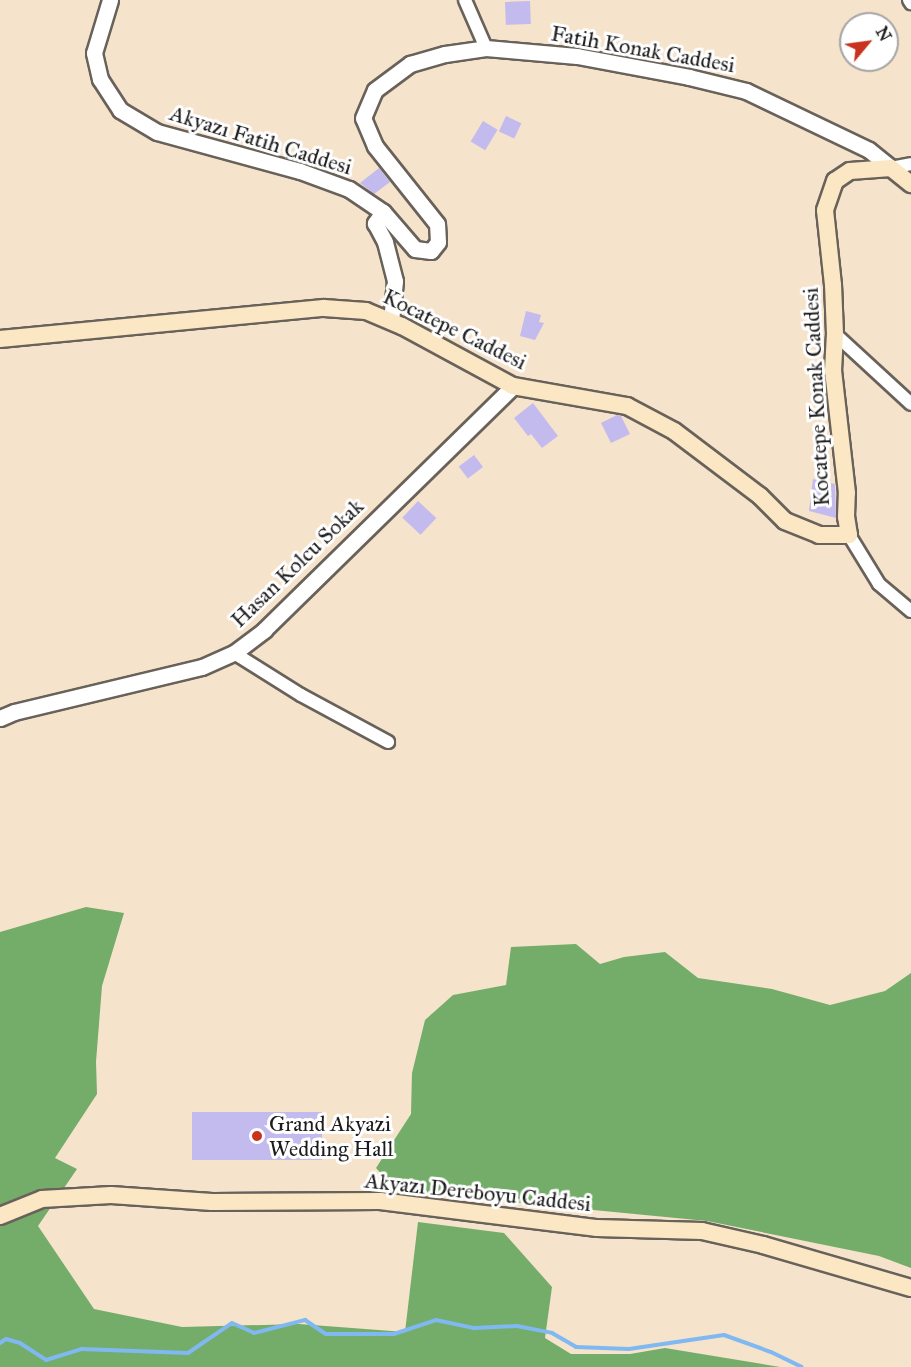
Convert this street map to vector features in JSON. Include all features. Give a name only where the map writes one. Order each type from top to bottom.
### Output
[{"type":"main road","name":"Fatih Konak Caddesi","points":[[891,168],[911,184]]},
{"type":"main road","name":"Kocatepe Konak Caddesi","points":[[849,535],[846,517],[847,493],[833,371],[835,333],[825,210],[835,181],[850,171],[891,168]]},
{"type":"main road","name":"Kocatepe Caddesi","points":[[0,339],[324,308],[366,310],[513,386],[627,406],[674,431],[760,496],[785,520],[819,535],[849,535]]},
{"type":"main road","name":"Akyazı Dereboyu Caddesi","points":[[0,1216],[42,1199],[111,1195],[212,1202],[380,1201],[597,1228],[702,1231],[763,1245],[911,1288]]},
{"type":"street","name":"Akyazı Fatih Caddesi","points":[[110,0],[94,53],[100,79],[120,110],[157,132],[300,171],[349,189],[383,212],[415,249],[431,251],[438,242],[437,224],[375,146],[363,118],[375,90],[410,64],[445,54],[486,48]]},
{"type":"street","points":[[465,0],[486,48]]},
{"type":"street","name":"Fatih Konak Caddesi","points":[[486,48],[577,56],[746,90],[869,150],[891,168]]},
{"type":"street","points":[[891,168],[911,164]]},
{"type":"street","points":[[383,212],[375,223],[386,243],[395,281],[391,321]]},
{"type":"street","points":[[835,333],[911,404]]},
{"type":"street","name":"Hasan Kolcu Sokak","points":[[0,718],[25,709],[202,667],[234,653],[264,630],[513,386]]},
{"type":"street","name":"Kocatepe Konak Caddesi","points":[[849,535],[879,584],[911,612]]},
{"type":"street","points":[[234,653],[301,695],[388,742]]},
{"type":"green space","points":[[86,907],[124,913],[102,986],[96,1062],[97,1094],[55,1158],[77,1169],[38,1226],[94,1309],[182,1327],[299,1324],[405,1332],[418,1222],[504,1233],[552,1287],[545,1338],[571,1354],[630,1354],[665,1348],[780,1367],[0,1367],[0,932]]},
{"type":"green space","points":[[576,944],[600,964],[624,957],[665,952],[698,978],[772,989],[830,1005],[885,991],[911,973],[911,1268],[879,1256],[707,1221],[397,1191],[376,1168],[411,1114],[412,1073],[425,1020],[453,995],[506,985],[511,947]]},
{"type":"building","points":[[530,1],[531,24],[506,25],[505,2]]},
{"type":"building","points":[[506,116],[521,123],[514,139],[499,131]]},
{"type":"building","points":[[483,121],[498,130],[485,150],[471,142]]},
{"type":"building","points":[[379,168],[390,182],[374,194],[360,183]]},
{"type":"building","points":[[526,311],[541,315],[539,322],[544,323],[535,340],[520,336]]},
{"type":"building","points":[[533,403],[558,436],[542,448],[531,434],[528,436],[514,418]]},
{"type":"building","points":[[617,415],[621,416],[630,434],[611,443],[601,423]]},
{"type":"building","points":[[474,455],[483,467],[468,478],[459,466]]},
{"type":"building","points":[[813,479],[835,484],[836,518],[809,511]]},
{"type":"building","points":[[418,501],[436,518],[421,535],[402,518]]},
{"type":"building","name":"Grand Akyazi Wedding Hall","points":[[192,1112],[322,1112],[322,1160],[192,1160]]},
{"type":"waterway","points":[[0,1343],[6,1339],[20,1343],[46,1360],[81,1349],[188,1353],[232,1323],[254,1333],[305,1320],[326,1334],[394,1334],[436,1320],[474,1328],[517,1326],[552,1333],[576,1347],[629,1349],[724,1335],[771,1352],[802,1367]]},
{"type":"place","name":"Grand Akyazi Wedding Hall","points":[[257,1136]]}]
